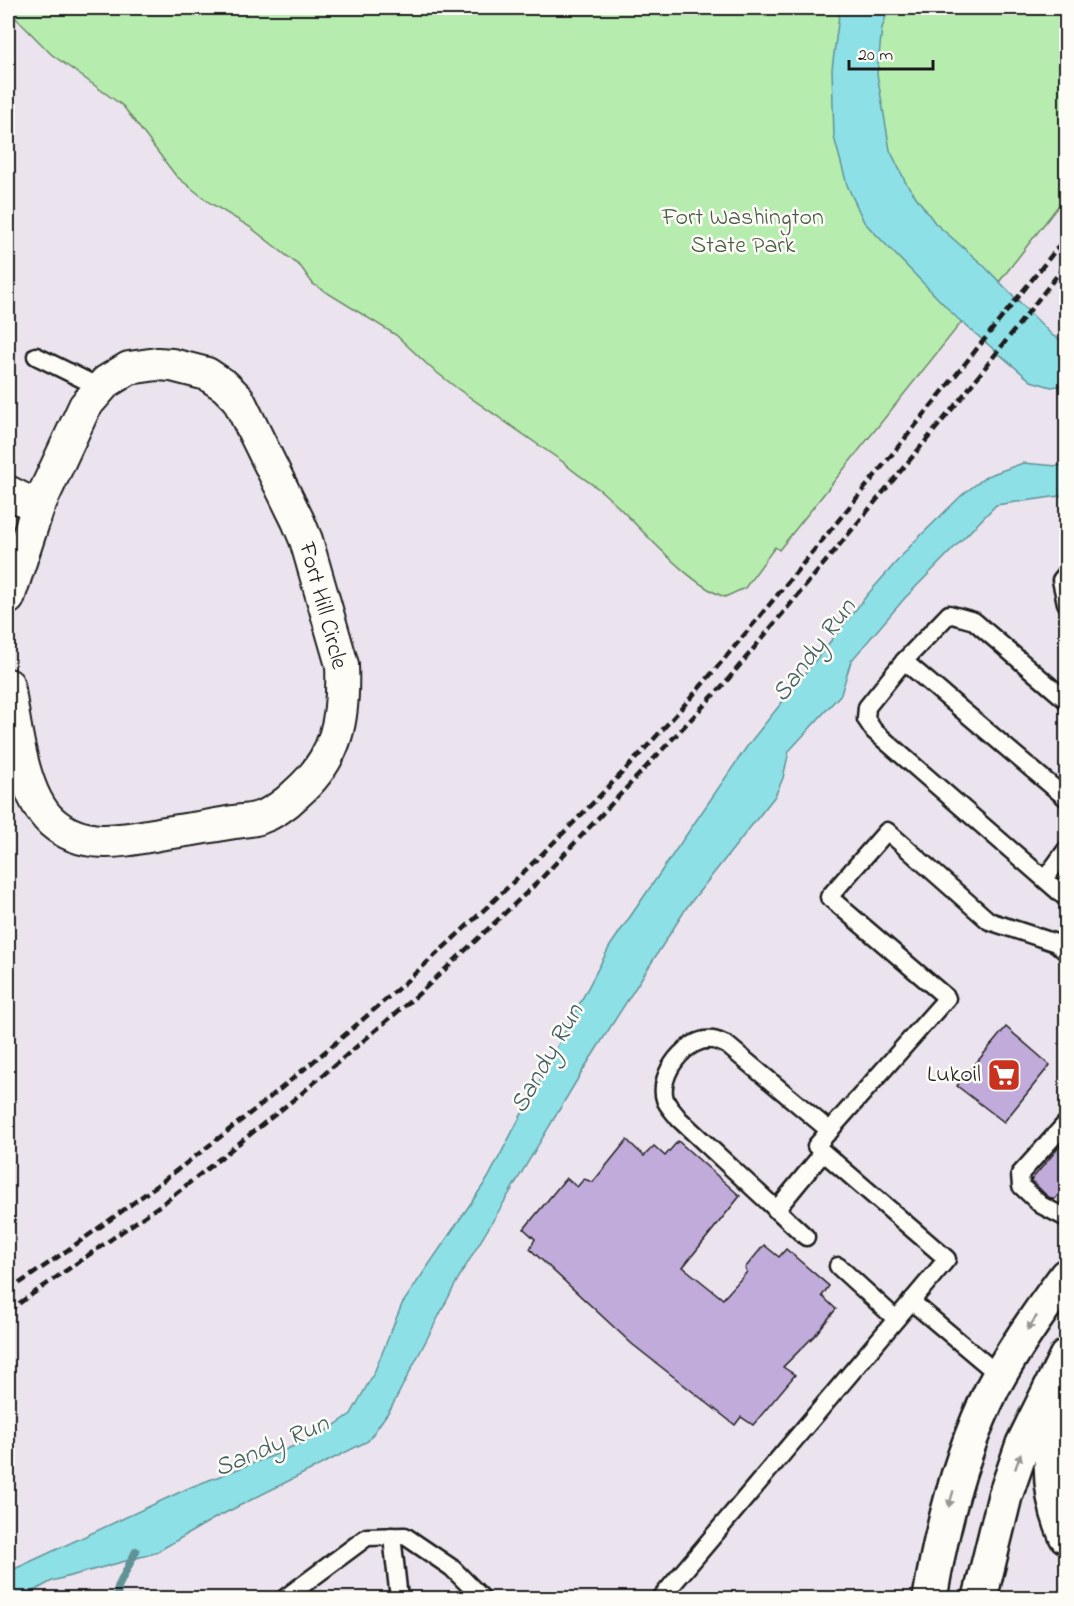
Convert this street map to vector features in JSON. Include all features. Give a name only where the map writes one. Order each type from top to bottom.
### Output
[{"type":"main road","points":[[930,1599],[957,1476],[979,1420],[1000,1376],[1033,1322],[1066,1276]]},
{"type":"main road","points":[[980,1599],[1005,1496],[1023,1444],[1066,1357]]},
{"type":"main road","points":[[1066,1378],[1050,1455],[1053,1494],[1066,1536]]},
{"type":"street","name":"Fort Hill Circle","points":[[8,598],[38,507],[85,406],[106,382],[129,368],[172,364],[207,374],[225,386],[238,399],[306,540],[342,665],[342,683],[339,727],[331,751],[319,772],[283,807],[259,818],[111,842],[80,839],[52,822],[31,792],[8,685]]},
{"type":"street","points":[[8,492],[38,507]]},
{"type":"lane","points":[[36,356],[101,388]]},
{"type":"lane","points":[[1066,574],[1061,580],[1066,603]]},
{"type":"lane","points":[[1066,700],[974,621],[949,614],[904,662],[867,707],[866,719],[874,731],[1066,898]]},
{"type":"lane","points":[[904,662],[1066,798]]},
{"type":"lane","points":[[661,1599],[947,1259],[816,1146],[947,998],[829,897],[887,831],[989,921],[1056,943],[1066,952]]},
{"type":"lane","points":[[1045,879],[1066,850]]},
{"type":"lane","points":[[806,1237],[679,1119],[665,1099],[665,1078],[679,1054],[699,1042],[713,1040],[727,1045],[830,1131]]},
{"type":"lane","points":[[1066,1123],[1020,1174],[1021,1186],[1027,1192],[1041,1204],[1066,1218]]},
{"type":"lane","points":[[776,1210],[824,1153]]},
{"type":"lane","points":[[838,1266],[896,1319]]},
{"type":"lane","points":[[911,1301],[1000,1376]]},
{"type":"lane","points":[[392,1536],[399,1599]]},
{"type":"lane","points":[[285,1599],[367,1537],[392,1536],[405,1536],[452,1568],[469,1591],[482,1599]]},
{"type":"green space","name":"Fort Washington State Park","points":[[8,8],[1066,8],[1066,196],[999,282],[996,279],[779,550],[775,547],[745,588],[725,597],[709,590],[677,565],[600,490],[458,389],[431,368],[396,335],[313,284],[301,267],[250,227],[210,203],[176,176],[123,106],[51,54]]},
{"type":"water","points":[[840,8],[889,8],[882,28],[877,74],[890,150],[906,183],[935,223],[982,264],[1053,336],[1066,342],[1066,385],[1051,387],[1031,381],[957,318],[864,222],[847,185],[834,137],[832,69]]},
{"type":"water","points":[[1023,463],[1057,466],[1066,464],[1066,495],[996,505],[904,599],[851,661],[841,694],[789,751],[783,778],[775,796],[687,907],[583,1070],[458,1279],[391,1408],[368,1441],[215,1518],[155,1553],[52,1581],[21,1598],[8,1598],[8,1572],[191,1487],[272,1456],[326,1431],[351,1414],[374,1373],[402,1304],[488,1178],[610,946],[748,745],[868,594],[914,542],[962,495],[987,476]]},
{"type":"building","name":"Lukoil","points":[[1006,1027],[1050,1065],[1004,1122],[957,1086]]},
{"type":"building","points":[[1066,1139],[1066,1186],[1054,1200],[1031,1180]]},
{"type":"building","points":[[627,1140],[644,1156],[654,1146],[665,1156],[678,1141],[740,1196],[683,1267],[723,1299],[747,1272],[745,1268],[764,1245],[779,1257],[786,1249],[829,1286],[822,1296],[836,1309],[815,1335],[783,1367],[795,1375],[753,1425],[741,1417],[735,1425],[632,1344],[530,1249],[535,1239],[524,1229],[566,1178],[577,1187],[584,1179],[593,1182]]},
{"type":"waterway","points":[[117,1598],[118,1587],[136,1551]]},
{"type":"railway","points":[[8,1291],[176,1171],[338,1041],[492,902],[567,829],[639,755],[724,659],[872,480],[1066,237]]},
{"type":"railway","points":[[8,1311],[169,1199],[302,1093],[422,991],[538,882],[725,683],[962,397],[1066,264]]},
{"type":"place","name":"Lukoil","points":[[1004,1075]]},
{"type":"water label","name":"Sandy Run","points":[[815,651]]},
{"type":"water label","name":"Sandy Run","points":[[548,1059]]},
{"type":"water label","name":"Sandy Run","points":[[272,1447]]}]
